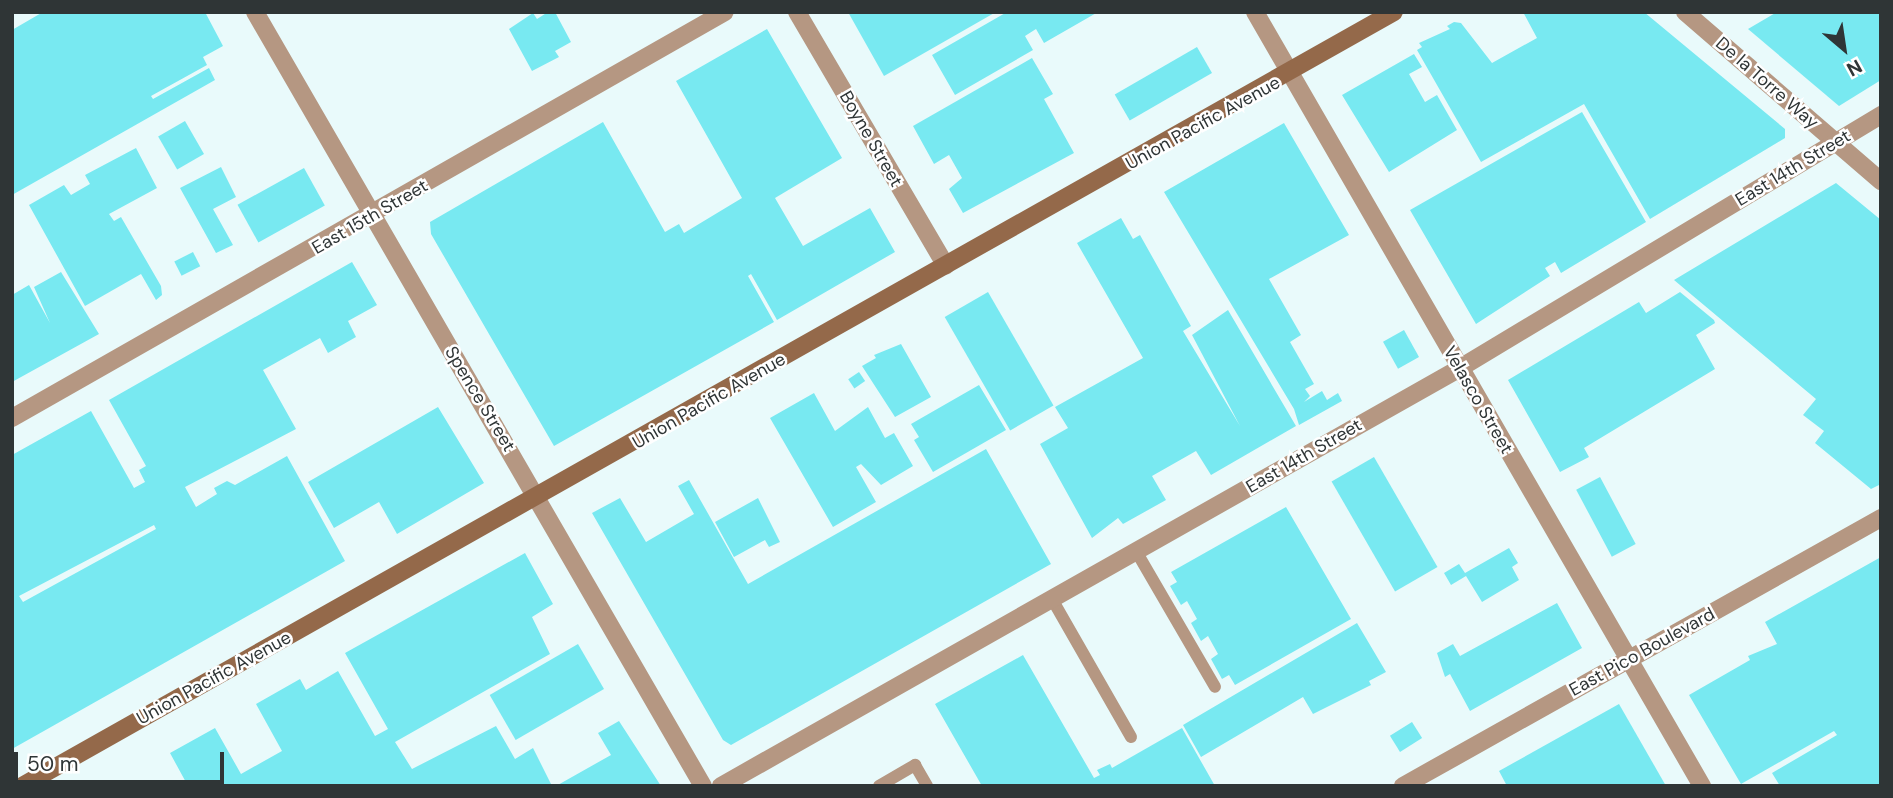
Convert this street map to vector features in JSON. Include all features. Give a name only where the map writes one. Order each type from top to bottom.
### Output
[{"type":"street","name":"Spence Street","points":[[255,12],[703,786]]},
{"type":"street","name":"East 15th Street","points":[[12,418],[372,216],[725,12]]},
{"type":"street","name":"Boyne Street","points":[[797,12],[946,266]]},
{"type":"street","name":"Velasco Street","points":[[1255,12],[1702,786]]},
{"type":"street","name":"Union Pacific Avenue","points":[[22,786],[1290,75],[1394,12]]},
{"type":"street","name":"De la Torre Way","points":[[1685,12],[1881,181]]},
{"type":"street","name":"East 14th Street","points":[[721,786],[1460,368],[1881,115]]},
{"type":"street","name":"East Pico Boulevard","points":[[1403,786],[1881,518]]},
{"type":"lane","points":[[1136,551],[1215,687]]},
{"type":"lane","points":[[1052,599],[1131,737]]},
{"type":"lane","points":[[879,786],[915,765],[927,786]]},
{"type":"building","points":[[43,12],[205,12],[223,46],[203,57],[207,65],[151,96],[153,99],[209,68],[215,80],[12,195],[12,30]]},
{"type":"building","points":[[548,12],[555,12],[571,42],[555,51],[559,57],[532,71],[509,29],[533,13],[537,19]]},
{"type":"building","points":[[848,12],[996,12],[884,76]]},
{"type":"building","points":[[1007,12],[1098,12],[1044,43],[1036,29],[1025,36],[1033,50],[955,95],[932,55]]},
{"type":"building","points":[[1523,12],[1644,12],[1785,129],[1785,138],[1650,219],[1584,104],[1481,162],[1417,50],[1422,47],[1419,43],[1450,29],[1447,26],[1454,22],[1461,23],[1492,63],[1537,38]]},
{"type":"building","points":[[1777,12],[1881,12],[1881,80],[1839,106],[1748,29]]},
{"type":"building","points":[[767,29],[842,158],[775,198],[803,246],[870,208],[895,252],[777,320],[751,274],[748,276],[774,322],[554,446],[431,234],[430,222],[603,122],[665,232],[679,224],[684,233],[742,198],[676,81]]},
{"type":"building","points":[[1197,47],[1212,73],[1130,120],[1115,94]]},
{"type":"building","points":[[1414,54],[1422,67],[1409,74],[1425,102],[1437,95],[1457,130],[1389,172],[1342,95]]},
{"type":"building","points":[[1032,58],[1053,94],[1044,99],[1074,153],[963,213],[949,189],[962,178],[949,155],[934,164],[913,126]]},
{"type":"building","points":[[1582,112],[1646,222],[1561,273],[1555,262],[1545,268],[1550,276],[1476,324],[1410,210]]},
{"type":"building","points":[[185,121],[204,154],[177,169],[158,136]]},
{"type":"building","points":[[1284,123],[1349,235],[1269,279],[1301,335],[1290,342],[1314,384],[1305,389],[1310,396],[1304,402],[1322,391],[1327,400],[1338,393],[1342,401],[1299,425],[1294,409],[1164,192]]},
{"type":"building","points":[[136,148],[157,188],[109,214],[114,221],[121,217],[161,286],[162,295],[156,300],[141,274],[85,306],[29,205],[64,185],[71,195],[90,184],[85,175]]},
{"type":"building","points":[[221,167],[236,197],[213,209],[233,245],[216,253],[180,188]]},
{"type":"building","points":[[304,168],[325,206],[258,242],[238,205]]},
{"type":"building","points":[[1836,183],[1881,220],[1881,484],[1871,489],[1815,443],[1824,431],[1803,415],[1816,399],[1674,280]]},
{"type":"building","points":[[1121,218],[1133,239],[1140,235],[1191,326],[1183,331],[1240,426],[1192,335],[1228,310],[1296,426],[1211,475],[1196,451],[1152,476],[1166,500],[1123,524],[1118,518],[1092,538],[1040,444],[1068,428],[1055,407],[1143,358],[1077,243]]},
{"type":"building","points":[[193,252],[200,266],[182,276],[174,262]]},
{"type":"building","points":[[352,262],[377,305],[348,321],[356,337],[328,353],[320,338],[263,370],[296,429],[185,487],[196,507],[217,494],[214,488],[227,481],[235,485],[287,456],[345,561],[12,749],[12,455],[91,411],[134,488],[145,482],[139,470],[146,466],[109,400]],"holes":[[[154,525],[156,529],[23,602],[19,596]]]},
{"type":"building","points":[[61,272],[99,334],[12,382],[12,295],[29,285],[50,323],[34,287]]},
{"type":"building","points":[[988,292],[1054,405],[1010,430],[945,317]]},
{"type":"building","points":[[1680,292],[1714,320],[1715,323],[1696,335],[1715,369],[1584,448],[1589,457],[1560,472],[1508,380],[1639,302],[1646,313]]},
{"type":"building","points":[[1404,330],[1419,357],[1398,369],[1383,342]]},
{"type":"building","points":[[901,344],[931,397],[895,417],[862,366],[876,358],[874,355]]},
{"type":"building","points":[[859,372],[865,381],[854,388],[848,379]]},
{"type":"building","points":[[979,385],[1006,430],[933,472],[914,440],[919,437],[911,424]]},
{"type":"building","points":[[814,393],[835,431],[868,407],[885,438],[894,433],[913,466],[881,485],[861,464],[856,467],[876,502],[833,527],[770,418]]},
{"type":"building","points":[[438,407],[484,483],[397,534],[379,502],[334,528],[308,482]]},
{"type":"building","points":[[986,449],[1051,564],[731,745],[723,740],[592,513],[620,498],[646,542],[694,514],[678,486],[689,480],[748,584]]},
{"type":"building","points":[[1374,457],[1438,567],[1395,591],[1332,482]]},
{"type":"building","points":[[1600,477],[1636,544],[1612,557],[1576,490]]},
{"type":"building","points":[[758,498],[780,542],[769,547],[765,540],[734,557],[715,522]]},
{"type":"building","points":[[1286,507],[1351,619],[1235,685],[1229,675],[1222,679],[1211,659],[1218,654],[1208,636],[1201,641],[1191,623],[1197,619],[1187,601],[1181,605],[1170,586],[1177,582],[1171,572]]},
{"type":"building","points":[[1509,548],[1518,563],[1512,567],[1519,580],[1482,602],[1466,576],[1451,585],[1444,573],[1459,564],[1465,573]]},
{"type":"building","points":[[525,553],[553,604],[532,617],[550,654],[395,742],[412,769],[496,726],[515,759],[533,748],[552,786],[188,786],[170,753],[215,728],[241,774],[282,751],[256,704],[300,679],[306,690],[338,671],[375,736],[388,729],[345,653]]},
{"type":"building","points":[[1881,557],[1881,786],[1780,786],[1772,773],[1837,735],[1834,731],[1741,784],[1689,695],[1750,660],[1748,656],[1777,644],[1765,622]]},
{"type":"building","points":[[1557,603],[1582,648],[1470,711],[1450,674],[1445,677],[1437,653],[1453,644],[1460,656]]},
{"type":"building","points":[[1357,623],[1386,672],[1369,681],[1371,685],[1313,714],[1303,697],[1201,757],[1183,725]]},
{"type":"building","points":[[578,644],[604,689],[516,740],[490,695]]},
{"type":"building","points":[[1023,655],[1094,778],[1100,775],[1097,770],[1110,764],[1112,768],[1182,728],[1215,786],[982,786],[935,704]]},
{"type":"building","points":[[1619,704],[1666,786],[1507,786],[1499,771]]},
{"type":"building","points":[[619,721],[661,786],[556,786],[611,755],[598,733]]},
{"type":"building","points":[[1412,722],[1422,738],[1400,752],[1390,736]]}]
